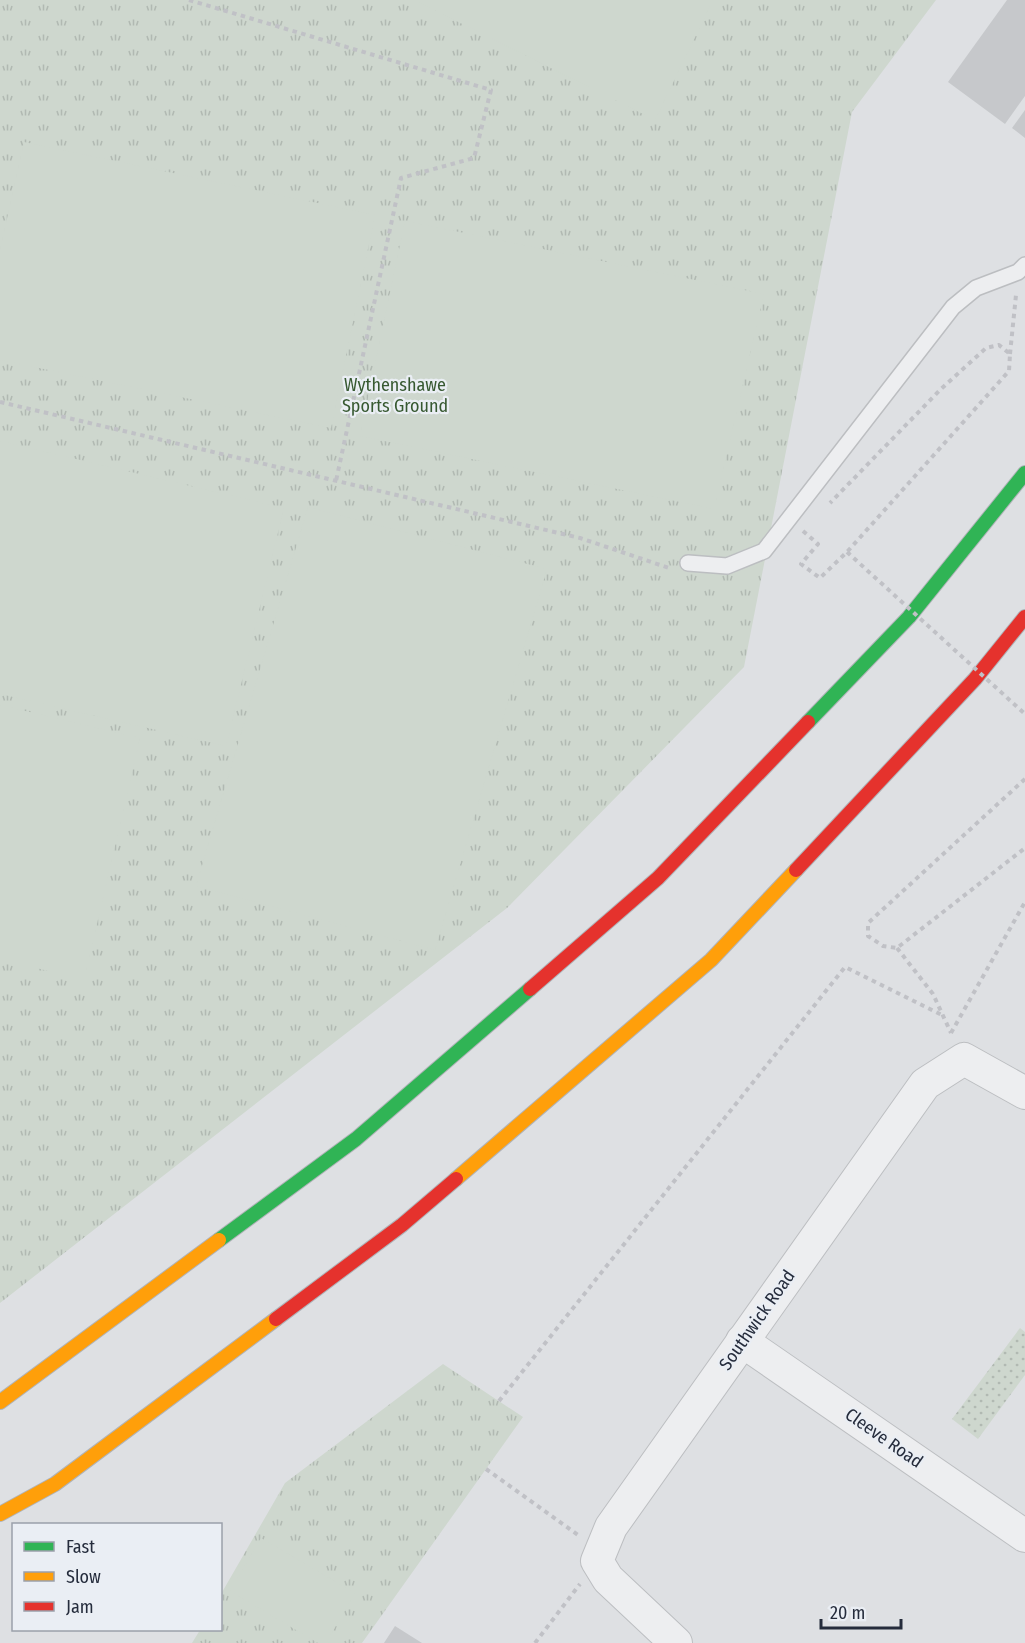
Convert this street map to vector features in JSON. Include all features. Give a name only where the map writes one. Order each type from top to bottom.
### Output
[{"type":"highway","points":[[0,1402],[356,1139],[658,878],[909,617],[1025,473]]},
{"type":"highway","points":[[0,1514],[55,1484],[402,1225],[711,960],[975,678],[1025,617]]},
{"type":"street","points":[[957,1046],[1025,1093]]},
{"type":"street","name":"Southwick Road","points":[[599,1555],[611,1527],[925,1084],[957,1046]]},
{"type":"street","name":"Cleeve Road","points":[[742,1341],[1025,1536]]},
{"type":"street","points":[[599,1555],[608,1579],[676,1643]]},
{"type":"lane","points":[[688,562],[726,566],[764,551],[953,307],[976,288],[1021,268]]},
{"type":"path","points":[[189,0],[491,90],[474,158],[402,178],[336,481]]},
{"type":"path","points":[[789,517],[818,544],[801,564],[820,578],[847,552],[1010,371],[1010,354],[1021,268]]},
{"type":"path","points":[[828,506],[941,389],[986,348],[999,345],[1010,354]]},
{"type":"path","points":[[0,402],[579,538],[670,568]]},
{"type":"path","points":[[847,552],[1025,714]]},
{"type":"path","points":[[957,1046],[933,994],[897,948],[883,946],[868,936],[868,923],[1025,779]]},
{"type":"path","points":[[897,948],[1025,848]]},
{"type":"path","points":[[957,1046],[1025,902]]},
{"type":"path","points":[[499,1401],[845,967],[942,1015]]},
{"type":"path","points":[[486,1469],[577,1534],[599,1555],[535,1643]]},
{"type":"green space","name":"Wythenshawe Sports Ground","points":[[0,0],[936,0],[852,112],[744,667],[507,908],[0,1303]]},
{"type":"green space","points":[[414,0],[713,0],[655,120]]},
{"type":"green space","points":[[24,142],[375,215],[331,428],[0,360],[0,250]]},
{"type":"green space","points":[[405,221],[764,294],[714,509],[360,436]]},
{"type":"green space","points":[[0,441],[284,508],[226,746],[0,694]]},
{"type":"green space","points":[[308,507],[547,569],[435,950],[196,886]]},
{"type":"green space","points":[[0,705],[140,738],[84,980],[0,959]]},
{"type":"green space","points":[[1020,1328],[1025,1332],[1025,1375],[978,1439],[952,1419]]},
{"type":"green space","points":[[443,1364],[523,1417],[362,1643],[192,1643],[199,1631],[222,1631],[222,1592],[285,1483]]},
{"type":"green space","points":[[261,1538],[355,1593],[326,1643],[318,1643],[230,1591]]},
{"type":"building","points":[[1007,0],[1025,0],[1025,96],[1005,124],[948,82]]},
{"type":"building","points":[[1025,110],[1025,138],[1012,128]]},
{"type":"building","points":[[395,1626],[414,1638],[422,1643],[384,1643]]},
{"type":"traffic: fast","points":[[808,722],[909,617],[1025,473]]},
{"type":"traffic: fast","points":[[219,1240],[356,1139],[530,989]]},
{"type":"traffic: slow","points":[[456,1179],[711,960],[796,870]]},
{"type":"traffic: slow","points":[[0,1402],[219,1240]]},
{"type":"traffic: slow","points":[[0,1514],[55,1484],[276,1319]]},
{"type":"traffic: jam","points":[[796,870],[975,679],[1025,617]]},
{"type":"traffic: jam","points":[[530,989],[658,878],[808,722]]},
{"type":"traffic: jam","points":[[276,1319],[402,1225],[456,1179]]}]
